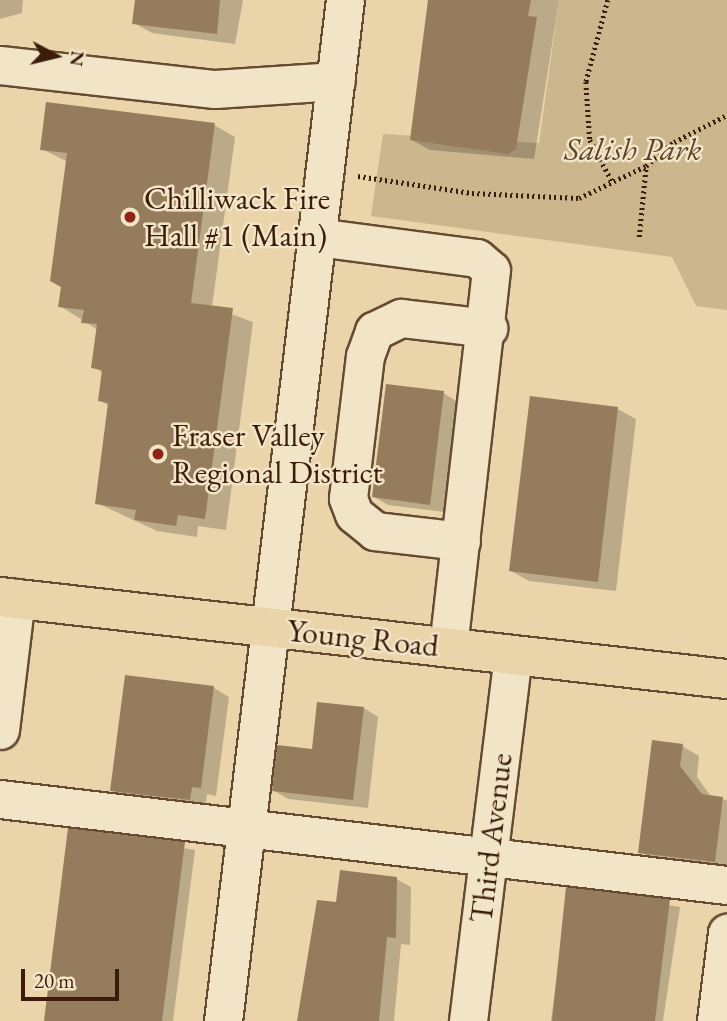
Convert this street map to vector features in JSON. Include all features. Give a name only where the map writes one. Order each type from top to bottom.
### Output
[{"type":"main road","name":"Young Road","points":[[8,598],[727,679]]},
{"type":"street","points":[[223,1021],[345,0]]},
{"type":"street","points":[[0,65],[229,90],[336,81]]},
{"type":"street","points":[[317,237],[484,262],[493,281],[447,648]]},
{"type":"street","points":[[461,541],[375,531],[354,514],[348,498],[365,356],[374,331],[401,318],[488,328]]},
{"type":"street","points":[[0,730],[8,598]]},
{"type":"street","name":"Third Avenue","points":[[468,1021],[513,655]]},
{"type":"street","points":[[0,799],[727,885]]},
{"type":"street","points":[[716,1021],[727,933]]},
{"type":"path","points":[[608,0],[586,82],[590,140],[613,183]]},
{"type":"path","points":[[373,178],[579,198],[646,166],[727,115]]},
{"type":"path","points":[[639,237],[646,166]]},
{"type":"green space","name":"Salish Park","points":[[559,0],[727,0],[727,310],[696,306],[672,257],[371,216],[383,134],[539,143]]},
{"type":"building","points":[[135,0],[220,0],[217,34],[132,24]]},
{"type":"building","points":[[428,0],[531,0],[528,16],[537,17],[516,149],[508,154],[410,140]]},
{"type":"building","points":[[46,102],[215,123],[191,303],[233,308],[205,519],[178,515],[176,526],[134,520],[136,510],[95,504],[108,403],[98,401],[102,370],[91,368],[97,324],[81,323],[84,310],[58,307],[61,287],[50,281],[67,153],[40,150]]},
{"type":"building","points":[[386,384],[444,391],[430,505],[372,497]]},
{"type":"building","points":[[530,396],[618,407],[598,582],[509,571]]},
{"type":"building","points":[[125,675],[214,686],[201,788],[192,787],[190,800],[110,791]]},
{"type":"building","points":[[317,702],[364,707],[353,800],[272,791],[277,745],[312,749]]},
{"type":"building","points":[[652,740],[683,744],[680,766],[702,794],[723,797],[715,862],[638,853]]},
{"type":"building","points":[[68,828],[185,842],[162,1021],[44,1021]]},
{"type":"building","points":[[340,870],[397,877],[396,938],[387,937],[379,1021],[297,1021],[317,900],[336,902]]},
{"type":"building","points":[[566,887],[670,899],[655,1021],[552,1021]]},
{"type":"place","name":"Chilliwack Fire Hall #1 (Main)","points":[[130,217]]},
{"type":"place","name":"Fraser Valley Regional District","points":[[158,454]]}]
